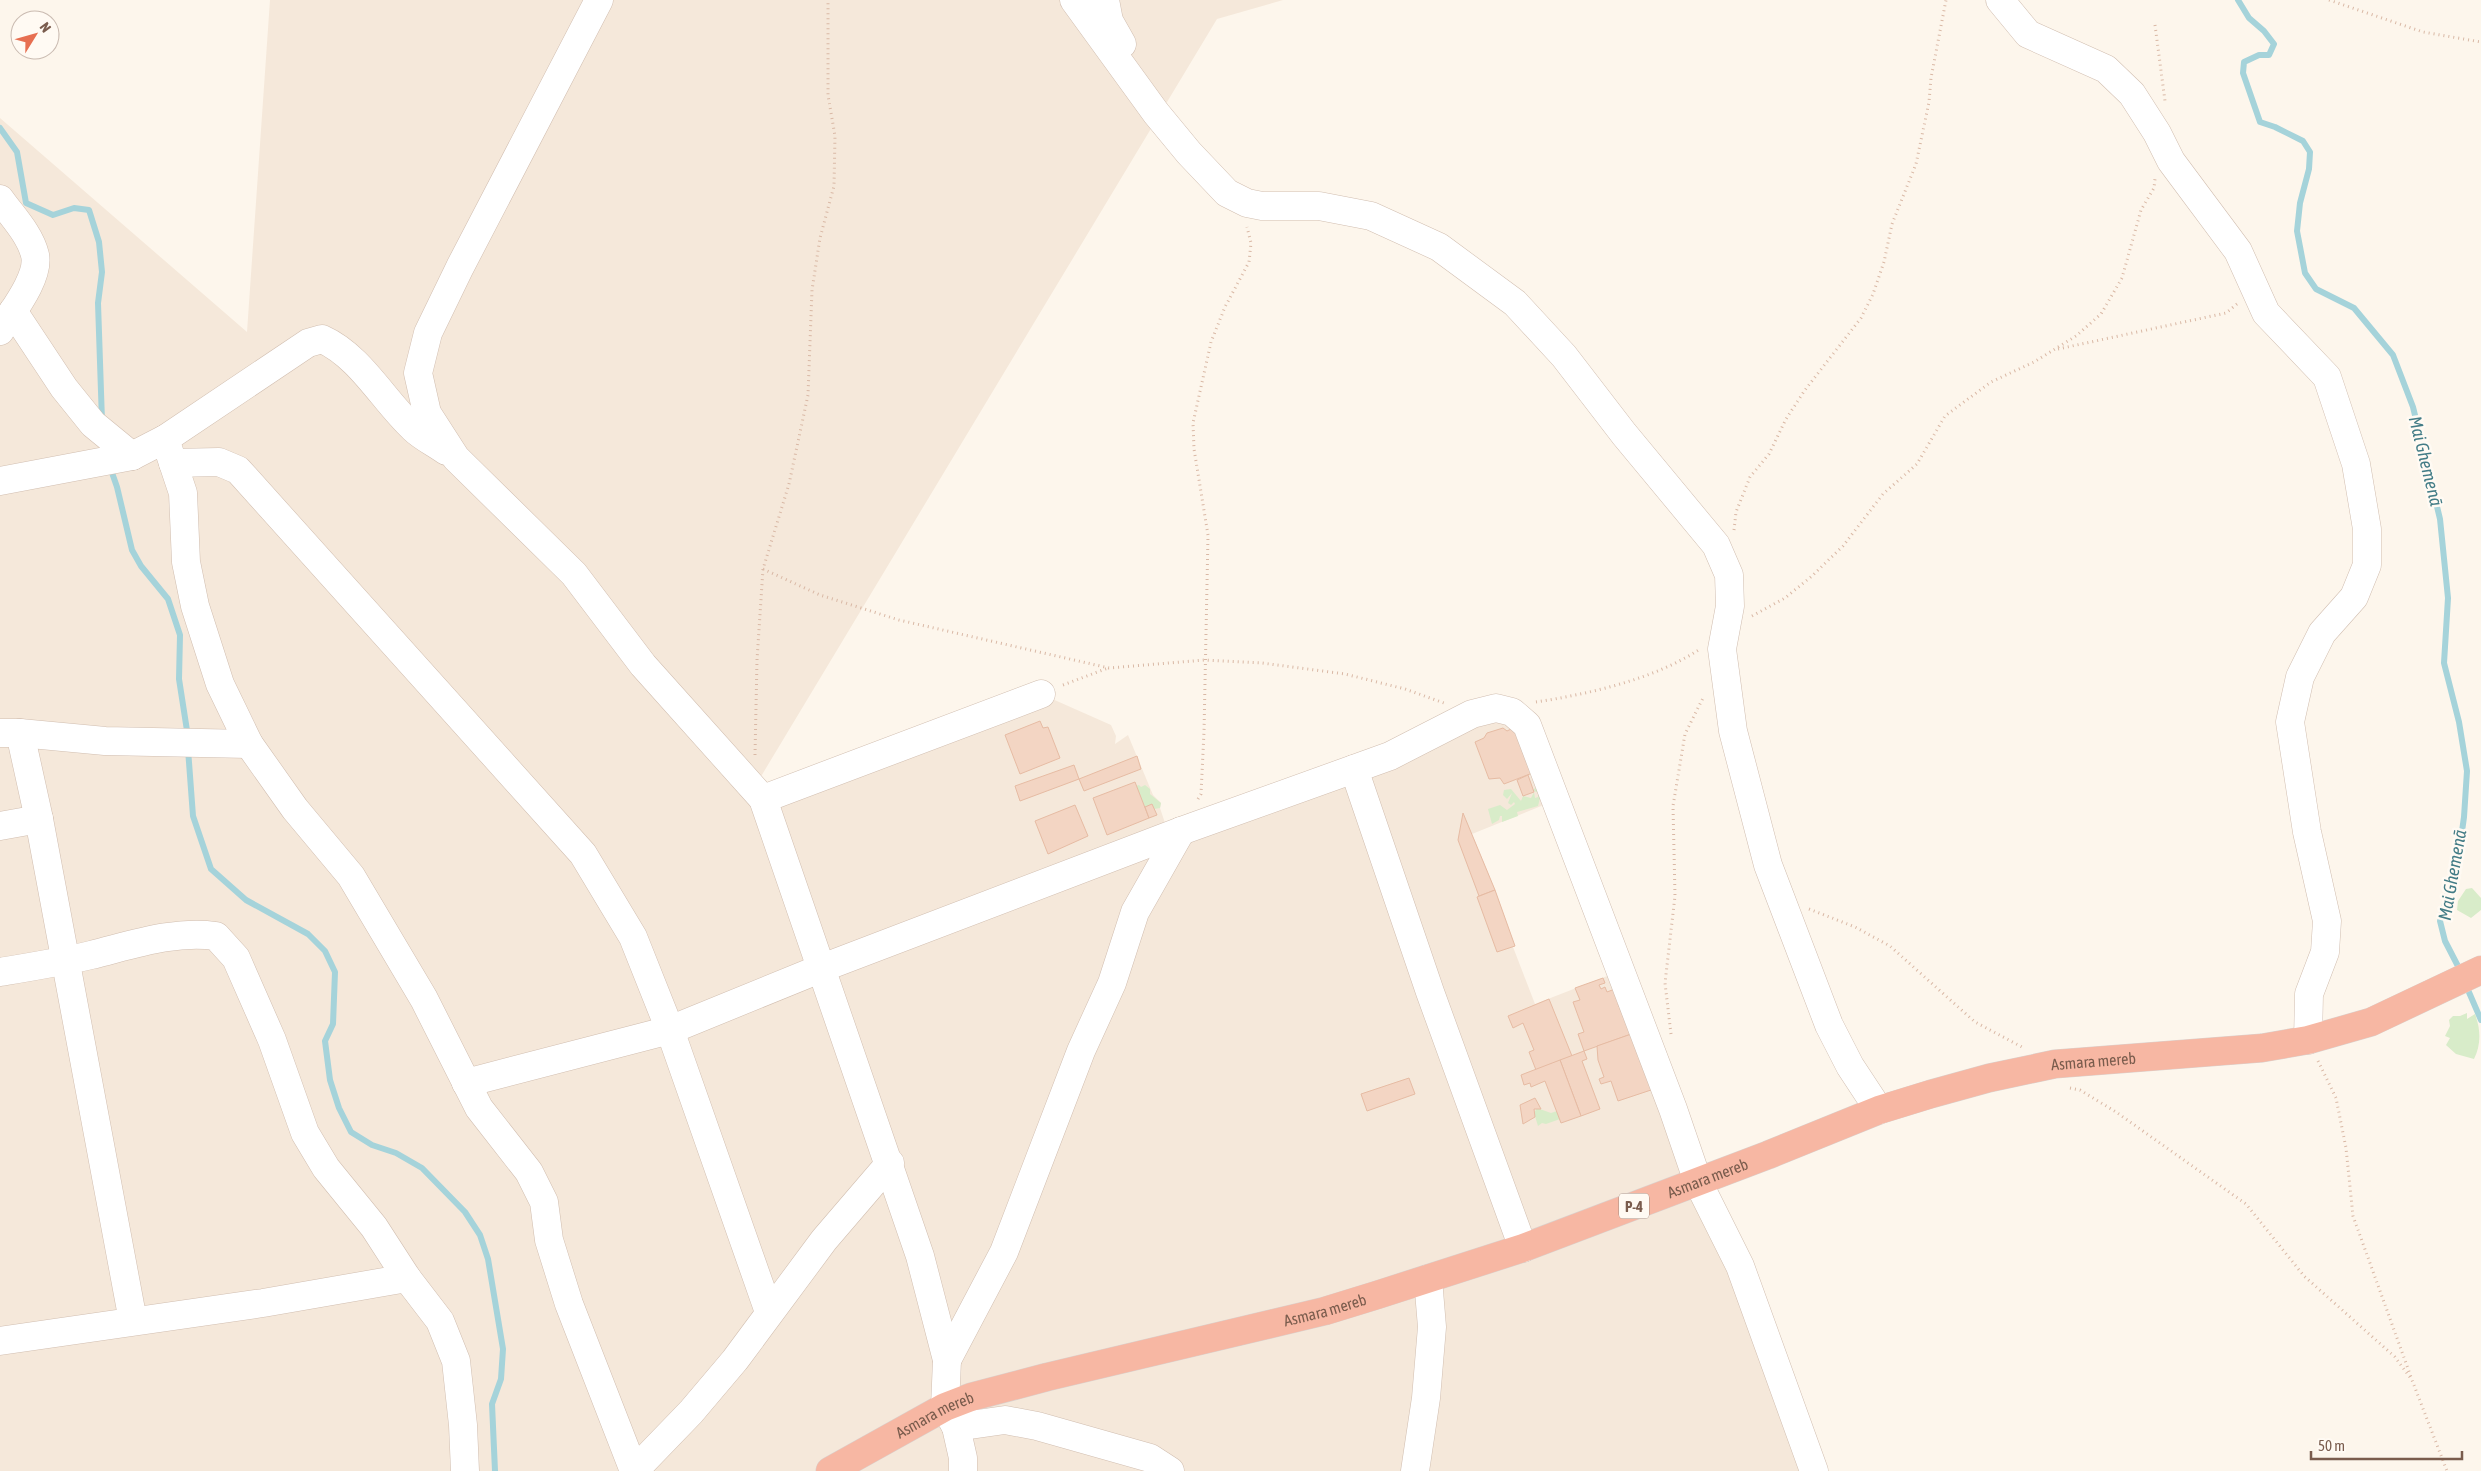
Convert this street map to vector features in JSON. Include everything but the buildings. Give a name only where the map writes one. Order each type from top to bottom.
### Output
[{"type":"highway","name":"Asmara mereb","points":[[830,1471],[951,1417],[1002,1388],[1326,1311],[1428,1279],[1523,1248],[1698,1182],[1879,1110],[1988,1078],[2058,1075],[2262,1048],[2308,1040],[2371,1022],[2481,970]]},
{"type":"street","points":[[456,458],[427,413],[418,373],[428,333],[460,267],[599,0]]},
{"type":"street","points":[[1074,0],[1156,114],[1189,153],[1227,193],[1247,204],[1262,206],[1319,206],[1371,216],[1439,246],[1515,304],[1564,356],[1624,434],[1716,544],[1729,575],[1730,606],[1722,649],[1733,731],[1768,865],[1829,1025],[1850,1066],[1879,1110]]},
{"type":"street","points":[[1105,0],[1109,21],[1122,44],[1173,107],[1227,193]]},
{"type":"street","points":[[2000,0],[2028,34],[2106,69],[2132,94],[2163,144],[2171,161],[2238,251],[2266,313],[2327,377],[2356,464],[2367,529],[2367,565],[2354,597],[2322,633],[2300,677],[2290,722],[2307,832],[2327,921],[2324,952],[2309,994],[2308,1040]]},
{"type":"street","points":[[0,200],[26,235],[35,256],[33,276],[6,321],[93,424],[132,456]]},
{"type":"street","points":[[169,451],[308,343],[322,339],[336,345],[414,429],[456,458],[574,574],[643,665],[759,793],[890,1163],[920,1256],[947,1360],[951,1417],[963,1458],[963,1471]]},
{"type":"street","points":[[169,451],[182,493],[186,562],[195,606],[220,684],[249,744],[295,809],[351,876],[424,999],[479,1108],[529,1172],[544,1202],[549,1240],[569,1304],[634,1471],[691,1412],[735,1360],[768,1312],[824,1240],[890,1163]]},
{"type":"street","points":[[0,481],[132,456],[169,451],[219,462],[238,470],[582,854],[633,937],[670,1030],[768,1312]]},
{"type":"street","points":[[759,793],[1041,694]]},
{"type":"street","points":[[466,1083],[670,1030],[822,968],[1181,831],[1390,756],[1472,714],[1496,708],[1512,712],[1526,725],[1673,1109],[1698,1182],[1740,1266],[1814,1471]]},
{"type":"street","points":[[133,1321],[39,819],[10,733],[105,741],[249,744]]},
{"type":"street","points":[[1354,769],[1430,992],[1523,1248]]},
{"type":"street","points":[[0,826],[39,819]]},
{"type":"street","points":[[947,1360],[1004,1252],[1081,1052],[1112,983],[1135,912],[1181,831]]},
{"type":"street","points":[[0,972],[65,961],[166,937],[196,933],[216,936],[236,958],[272,1040],[305,1133],[326,1168],[374,1227],[407,1278],[440,1321],[456,1360],[463,1425],[465,1471]]},
{"type":"street","points":[[0,1342],[264,1303],[407,1278]]},
{"type":"street","points":[[1418,1470],[1432,1327],[1428,1279]]},
{"type":"street","points":[[951,1417],[1005,1420],[1037,1426],[1150,1458],[1170,1471]]},
{"type":"path","points":[[759,793],[757,660],[763,569],[789,484],[808,395],[812,290],[820,238],[834,186],[834,136],[828,95],[828,0]]},
{"type":"path","points":[[1733,539],[1736,512],[1750,477],[1769,454],[1786,418],[1805,390],[1861,318],[1873,294],[1884,262],[1892,224],[1919,155],[1946,0]]},
{"type":"path","points":[[2329,0],[2424,32],[2481,42]]},
{"type":"path","points":[[2155,25],[2166,95],[2165,105]]},
{"type":"path","points":[[1531,702],[1597,691],[1660,670],[1687,658],[1725,631],[1785,598],[1812,576],[1844,546],[1883,494],[1918,464],[1945,416],[1991,382],[2076,336],[2101,314],[2122,278],[2141,210],[2154,188],[2163,144]]},
{"type":"path","points":[[1181,831],[1201,794],[1205,660],[1208,535],[1194,449],[1193,423],[1211,342],[1228,300],[1249,262],[1251,243],[1246,224]]},
{"type":"path","points":[[2054,349],[2226,313],[2255,291]]},
{"type":"path","points":[[763,569],[820,595],[899,620],[1109,668]]},
{"type":"path","points":[[1041,694],[1109,668],[1205,660],[1262,663],[1345,674],[1405,689],[1472,714]]},
{"type":"path","points":[[1672,1036],[1665,983],[1675,896],[1673,806],[1685,734],[1707,691]]},
{"type":"path","points":[[1807,908],[1855,927],[1890,946],[1975,1022],[2116,1112],[2246,1204],[2304,1276],[2395,1358],[2412,1380]]},
{"type":"path","points":[[2308,1040],[2336,1098],[2346,1148],[2353,1216],[2447,1471]]},
{"type":"shaded area","points":[[270,0],[1283,0],[1217,19],[754,788],[1041,694],[1111,725],[1116,736],[1115,744],[1128,735],[1153,795],[1161,803],[1160,808],[1169,835],[1512,712],[1556,800],[1472,834],[1495,890],[1515,946],[1513,947],[1535,1004],[1620,971],[1814,1471],[0,1471],[0,118],[247,332]]},
{"type":"green space","points":[[1139,785],[1141,787],[1145,785],[1150,789],[1150,794],[1161,803],[1160,808],[1154,809],[1152,804],[1145,807],[1136,786]]},
{"type":"green space","points":[[1537,787],[1540,798],[1538,806],[1517,812],[1518,816],[1502,822],[1502,816],[1500,816],[1499,820],[1492,824],[1488,809],[1500,805],[1507,810],[1515,804],[1514,802],[1511,805],[1508,803],[1512,793],[1507,799],[1503,795],[1504,790],[1511,789],[1521,801],[1523,796],[1531,798],[1534,792],[1535,798],[1538,797],[1538,793],[1533,790]]},
{"type":"green space","points":[[2472,888],[2481,898],[2481,910],[2471,918],[2457,910],[2458,901],[2466,889]]},
{"type":"green space","points":[[2467,1013],[2467,1019],[2475,1014],[2478,1026],[2479,1043],[2474,1059],[2456,1054],[2446,1045],[2450,1038],[2445,1036],[2450,1026],[2449,1020],[2453,1016]]},
{"type":"green space","points":[[1537,1108],[1551,1113],[1557,1111],[1560,1119],[1546,1124],[1542,1123],[1538,1126],[1534,1113]]},
{"type":"waterway","name":"Mai Ghemenā","points":[[2238,0],[2249,18],[2264,31],[2274,44],[2269,55],[2259,55],[2244,62],[2243,73],[2260,122],[2303,141],[2310,152],[2309,169],[2300,203],[2297,231],[2305,273],[2316,289],[2354,308],[2393,355],[2413,407],[2440,519],[2448,598],[2444,663],[2459,722],[2467,771],[2459,853],[2440,921],[2445,941],[2461,972]]},
{"type":"waterway","points":[[0,128],[17,152],[26,203],[53,215],[74,208],[89,210],[99,242],[102,272],[98,303],[102,421]]},
{"type":"waterway","points":[[110,467],[117,487],[132,550],[141,566],[168,599],[180,635],[179,679],[188,737]]},
{"type":"waterway","points":[[188,749],[193,816],[211,869],[246,900],[308,934],[325,951],[335,972],[333,1024],[325,1041],[330,1080],[339,1108],[351,1132],[372,1145],[396,1153],[422,1168],[465,1212],[480,1235],[488,1259],[503,1349],[501,1379],[492,1404],[495,1471]]},
{"type":"waterway","name":"Mai Ghemenā","points":[[2465,983],[2481,1020]]}]
